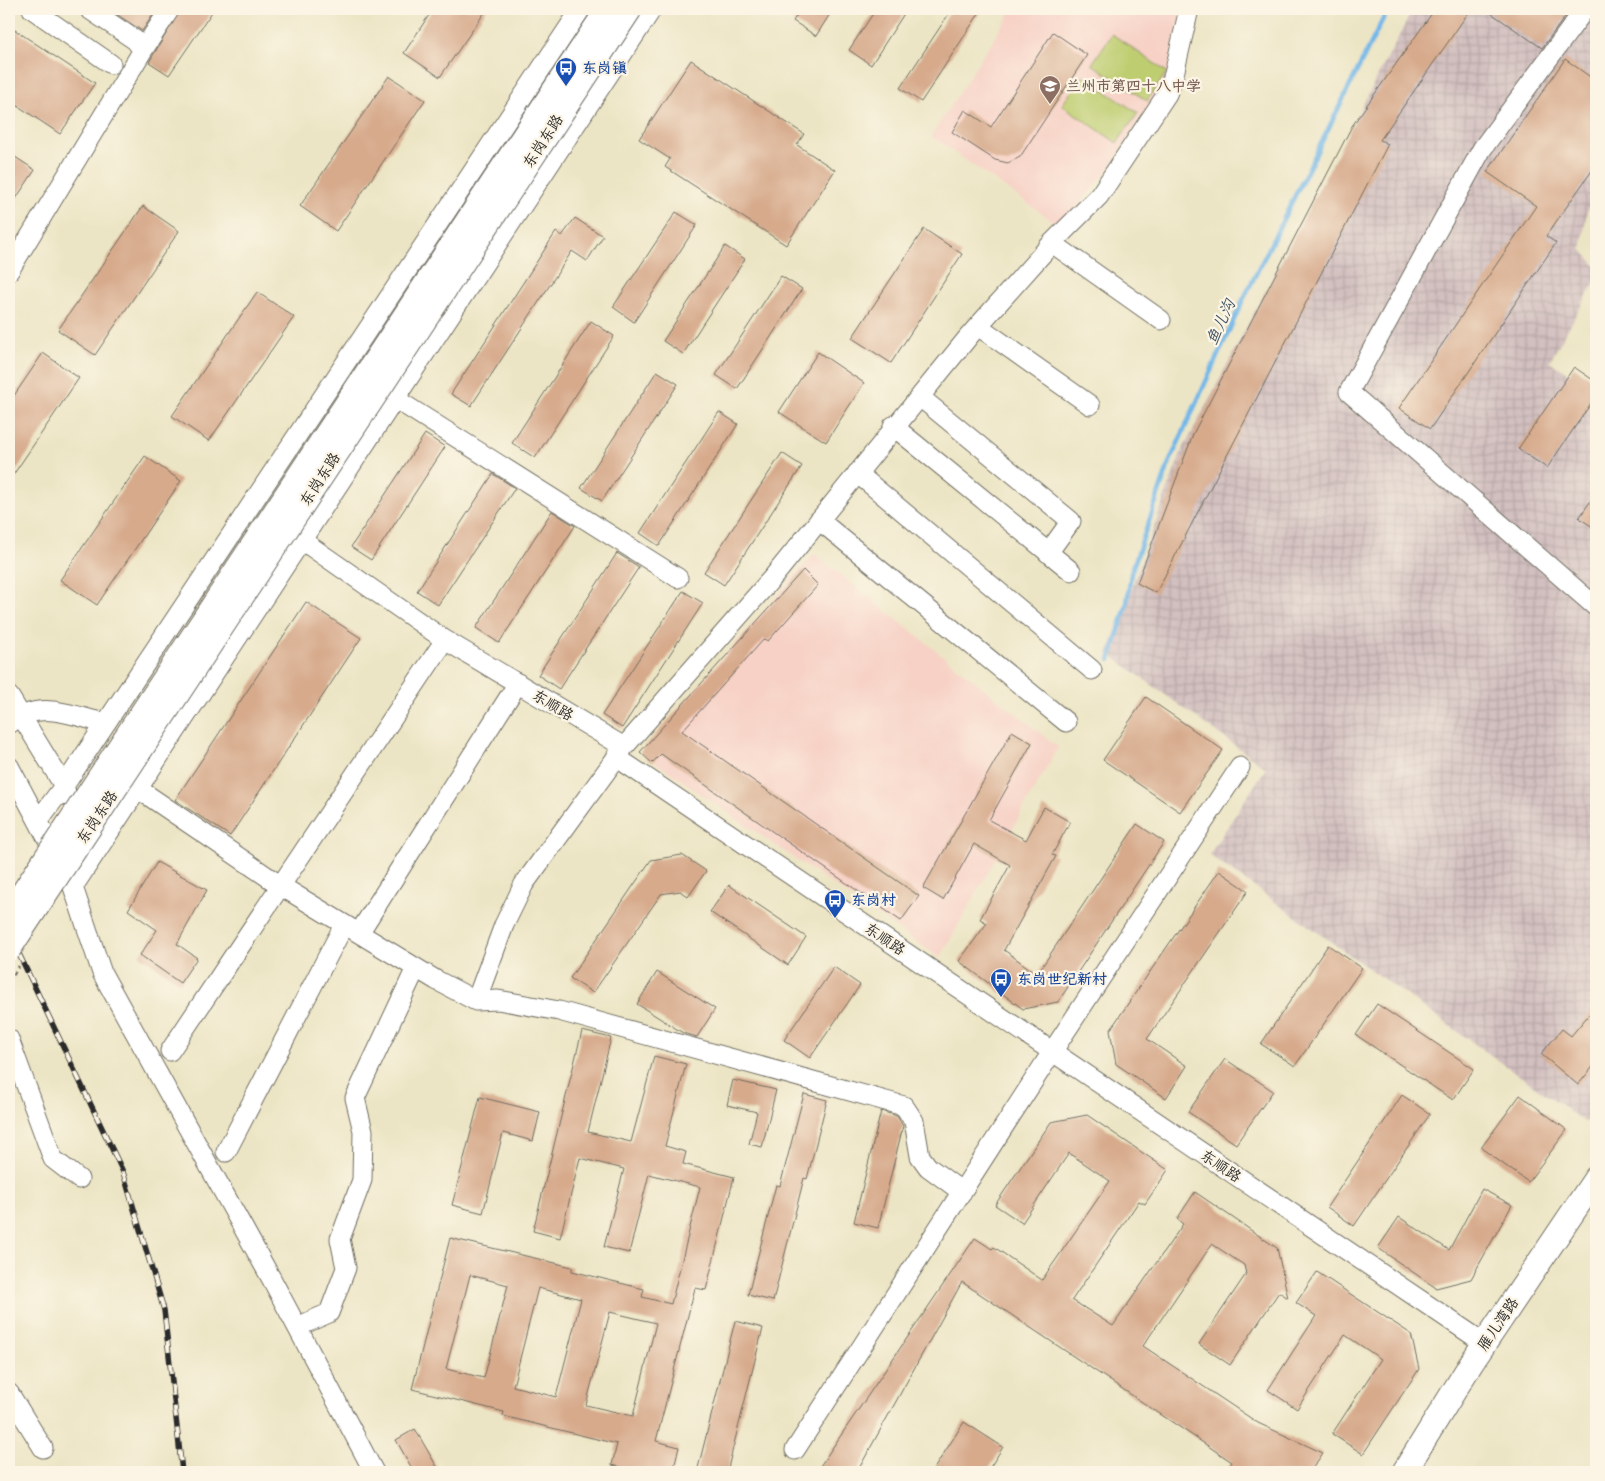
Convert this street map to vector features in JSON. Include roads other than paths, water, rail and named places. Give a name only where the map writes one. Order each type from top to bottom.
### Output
[{"type":"main road","name":"东岗东路","points":[[9,914],[608,9]]},
{"type":"main road","name":"东岗东路","points":[[9,949],[106,806],[630,9]]},
{"type":"main road","name":"雁儿湾路","points":[[1404,1472],[1484,1343],[1596,1178]]},
{"type":"street","points":[[32,9],[111,64]]},
{"type":"street","points":[[89,9],[135,40],[143,50]]},
{"type":"street","points":[[9,271],[143,50],[170,9]]},
{"type":"street","points":[[38,821],[64,786],[581,9]]},
{"type":"street","points":[[73,887],[88,861],[300,539],[652,9]]},
{"type":"street","points":[[476,1001],[504,925],[524,884],[620,752],[774,576],[893,426],[920,397],[978,326],[1052,243],[1099,196],[1167,94],[1174,74],[1189,9]]},
{"type":"street","points":[[1585,9],[1482,149],[1349,392],[1596,606]]},
{"type":"street","points":[[541,69],[589,103]]},
{"type":"street","points":[[1052,243],[1161,320]]},
{"type":"street","points":[[978,326],[1090,405]]},
{"type":"street","points":[[920,397],[1071,522],[1048,553]]},
{"type":"street","points":[[394,398],[678,578]]},
{"type":"street","points":[[893,426],[1071,571]]},
{"type":"street","points":[[857,473],[1092,670]]},
{"type":"street","points":[[265,485],[313,520]]},
{"type":"street","points":[[819,520],[1066,722]]},
{"type":"street","name":"东顺路","points":[[300,539],[445,640],[518,684],[620,752],[1052,1052],[1484,1343]]},
{"type":"street","points":[[170,1051],[445,640]]},
{"type":"street","points":[[226,1152],[352,929],[518,684]]},
{"type":"street","points":[[9,696],[14,720],[64,786],[88,861]]},
{"type":"street","points":[[14,720],[42,709],[105,723]]},
{"type":"street","points":[[9,766],[73,887],[102,973],[297,1327],[374,1472]]},
{"type":"street","points":[[795,1450],[1052,1052],[1240,767]]},
{"type":"street","points":[[136,788],[281,886],[416,968],[476,1001],[498,1000],[559,1011],[904,1106],[914,1121],[920,1156],[928,1167],[962,1192]]},
{"type":"street","points":[[297,1327],[329,1313],[346,1268],[340,1239],[362,1180],[363,1131],[355,1098],[416,968]]},
{"type":"street","points":[[9,1039],[53,1159],[78,1179]]},
{"type":"street","points":[[9,1393],[43,1448]]},
{"type":"waterway","name":"鱼儿沟","points":[[1110,660],[1127,603],[1131,573],[1170,461],[1242,302],[1388,9]]},
{"type":"railway","points":[[9,933],[123,1172],[164,1310],[182,1472]]},
{"type":"place","name":"东岗镇","points":[[566,87]]},
{"type":"place","name":"兰州市第四十八中学","points":[[1050,105]]},
{"type":"place","name":"东岗村","points":[[835,919]]},
{"type":"place","name":"东岗世纪新村","points":[[1001,998]]}]
